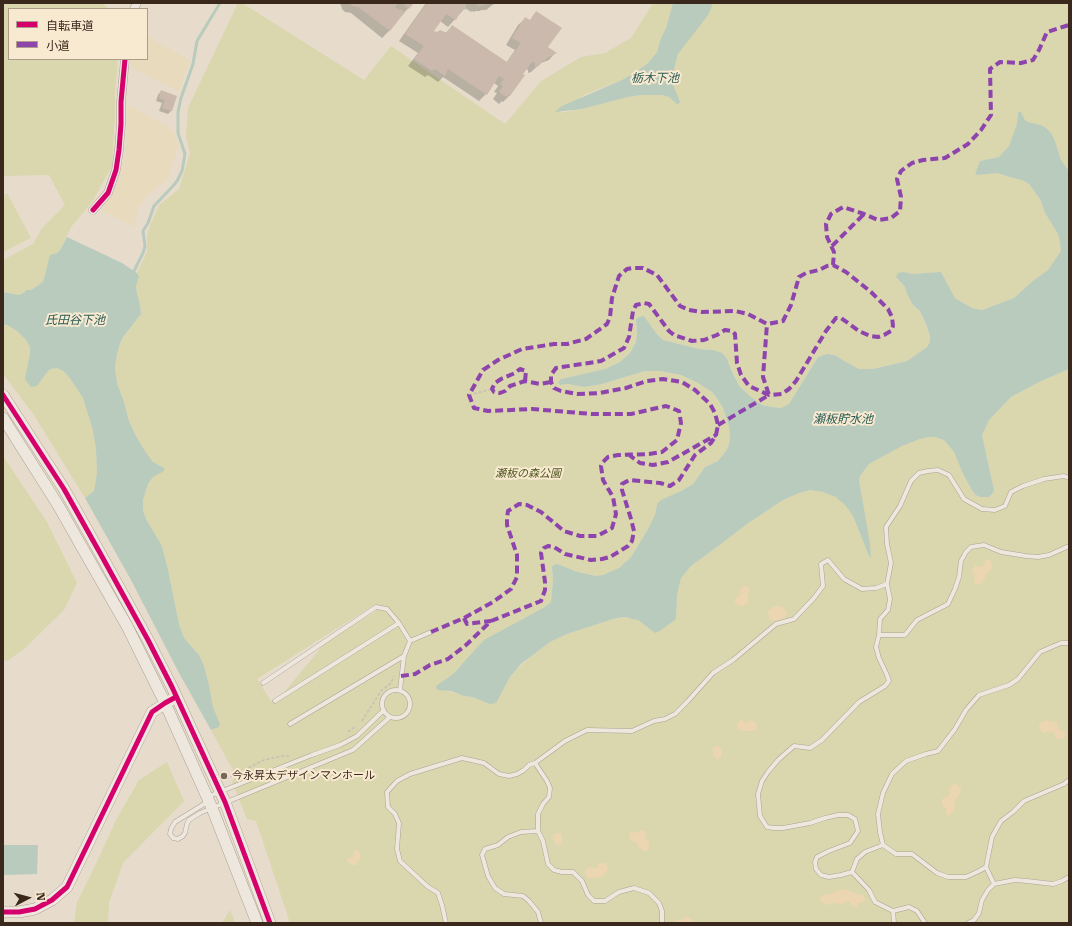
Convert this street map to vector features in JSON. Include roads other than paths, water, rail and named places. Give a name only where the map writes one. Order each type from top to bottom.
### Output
[{"type":"street","points":[[93,210],[108,193],[116,170],[119,150],[125,60]]},
{"type":"street","points":[[3,395],[64,489],[148,640],[225,802],[270,923]]},
{"type":"street","points":[[3,418],[58,505],[127,626],[165,703],[209,802],[257,923]]},
{"type":"street","points":[[3,912],[18,912],[35,908],[52,900],[67,887],[152,712],[176,697]]},
{"type":"lane","points":[[852,872],[830,877],[821,875],[816,869],[815,862],[818,857],[850,842],[858,831],[855,819],[848,815],[838,815],[810,823],[783,828],[767,827],[760,816],[758,794],[762,781],[768,772],[778,760],[794,746],[810,748],[822,740],[859,702],[885,686],[889,681],[876,647],[879,635],[880,619],[888,610],[890,599],[887,584],[891,562],[887,544],[886,527],[900,506],[911,481],[919,472],[938,470],[949,475],[964,499],[982,509],[995,510],[1005,506],[1011,492],[1023,486],[1044,479],[1064,476],[1069,478]]},
{"type":"lane","points":[[879,635],[905,635],[917,620],[948,604],[959,577],[961,561],[971,547],[984,545],[1001,552],[1038,557],[1049,555],[1069,546]]},
{"type":"lane","points":[[446,923],[438,893],[427,886],[400,861],[396,848],[399,823],[395,814],[388,807],[387,792],[396,781],[410,774],[462,758],[484,763],[499,774],[509,776],[524,770],[565,741],[587,730],[632,731],[654,721],[665,719],[675,714],[713,673],[733,660],[776,624],[794,619],[823,586],[821,564],[828,560],[844,579],[862,589],[876,588],[887,584]]},
{"type":"lane","points":[[263,683],[376,607],[388,609],[410,641]]},
{"type":"lane","points":[[275,702],[399,623]]},
{"type":"lane","points":[[400,690],[404,656],[410,641],[431,632]]},
{"type":"lane","points":[[986,867],[966,877],[948,878],[937,873],[912,854],[896,854],[883,845],[878,814],[883,793],[892,774],[906,761],[938,751],[955,729],[966,710],[979,695],[1009,685],[1018,680],[1040,652],[1061,643],[1069,643]]},
{"type":"lane","points":[[290,724],[404,656]]},
{"type":"lane","points":[[400,690],[404,692],[409,699],[410,708],[408,712],[400,718],[390,717],[384,710],[382,706],[384,697],[391,691],[400,690]]},
{"type":"lane","points":[[384,710],[357,736],[340,745],[220,791],[209,802],[200,813],[189,820],[183,836],[178,839],[173,838],[170,834],[174,822],[209,802],[225,802],[353,750],[390,717]]},
{"type":"lane","points":[[535,763],[550,788],[549,797],[543,804],[538,814],[538,831],[543,841],[548,864],[554,870],[573,872],[582,881],[588,896],[594,901],[605,901],[619,892],[634,888],[648,893],[658,903],[662,911],[662,923]]},
{"type":"lane","points":[[994,884],[986,867],[992,837],[1001,820],[1013,812],[1024,801],[1064,784],[1069,780]]},
{"type":"lane","points":[[538,831],[521,832],[508,837],[498,845],[485,849],[482,855],[488,876],[495,888],[504,894],[523,896],[538,912],[541,923]]},
{"type":"lane","points":[[852,872],[857,859],[865,852],[883,845]]},
{"type":"lane","points":[[852,872],[869,890],[875,902],[893,911],[909,907],[917,911],[925,923]]},
{"type":"lane","points":[[968,923],[974,920],[979,913],[982,900],[994,884],[1015,880],[1028,880],[1052,884],[1069,877]]},
{"type":"lane","points":[[893,911],[894,923]]},
{"type":"water","name":"栃木下池","points":[[673,3],[712,3],[708,15],[678,54],[672,83],[680,103],[677,104],[669,97],[661,95],[641,95],[582,109],[555,112],[562,106],[622,80],[648,63],[657,52]]},
{"type":"water","name":"瀬板貯水池","points":[[1019,112],[1021,112],[1025,120],[1028,122],[1041,125],[1051,133],[1061,160],[1069,171],[1069,369],[1039,382],[1011,397],[989,420],[982,435],[994,490],[989,497],[980,497],[973,492],[963,474],[954,452],[944,440],[935,437],[920,439],[902,446],[869,464],[860,476],[859,480],[871,558],[853,516],[845,505],[836,497],[823,492],[810,490],[799,493],[783,500],[747,524],[691,566],[681,578],[677,596],[676,619],[660,631],[655,633],[638,620],[623,617],[567,634],[550,642],[521,664],[510,677],[496,703],[490,704],[451,691],[437,690],[436,686],[453,674],[484,640],[545,607],[551,602],[553,580],[552,566],[557,564],[578,572],[596,576],[603,575],[619,568],[631,557],[648,529],[655,515],[657,504],[661,500],[693,484],[705,467],[718,461],[729,445],[729,426],[723,408],[716,397],[712,392],[698,383],[681,375],[660,371],[645,371],[602,384],[584,387],[568,384],[560,385],[558,382],[561,379],[605,369],[620,362],[630,353],[636,342],[636,319],[644,316],[663,340],[722,353],[727,359],[740,387],[762,405],[771,407],[781,408],[789,404],[818,357],[827,354],[835,355],[859,369],[873,369],[907,361],[927,347],[930,342],[930,336],[920,311],[913,305],[905,287],[896,277],[898,273],[904,272],[912,274],[941,272],[955,298],[972,308],[982,310],[1014,298],[1048,270],[1061,251],[1058,234],[1045,213],[1040,199],[1029,184],[1022,180],[997,173],[975,174],[980,161],[999,157],[1009,146],[1017,124]]},
{"type":"water","name":"氏田谷下池","points":[[67,237],[122,263],[137,273],[139,277],[136,286],[141,314],[123,337],[120,344],[115,368],[117,383],[129,421],[136,436],[153,462],[164,468],[164,471],[153,477],[148,484],[143,500],[143,510],[146,519],[162,546],[179,624],[184,638],[199,655],[204,666],[213,707],[220,724],[219,727],[211,730],[179,673],[131,580],[85,498],[94,491],[97,473],[96,449],[93,431],[83,398],[69,377],[57,368],[48,371],[37,386],[31,387],[25,379],[30,347],[26,340],[17,331],[3,324],[3,292],[19,295],[26,290],[31,290],[43,282],[50,255],[57,253],[60,250]]},
{"type":"water","points":[[3,845],[38,845],[37,874],[3,875]]},
{"type":"waterway","points":[[134,271],[143,253],[145,246],[143,231],[148,223],[154,206],[173,186],[182,171],[185,154],[178,133],[178,112],[181,98],[193,64],[197,41],[220,3]]},
{"type":"place","name":"今永昇太デザインマンホール","points":[[224,776]]},
{"type":"park label","name":"瀬板の森公園","points":[[528,474]]}]
